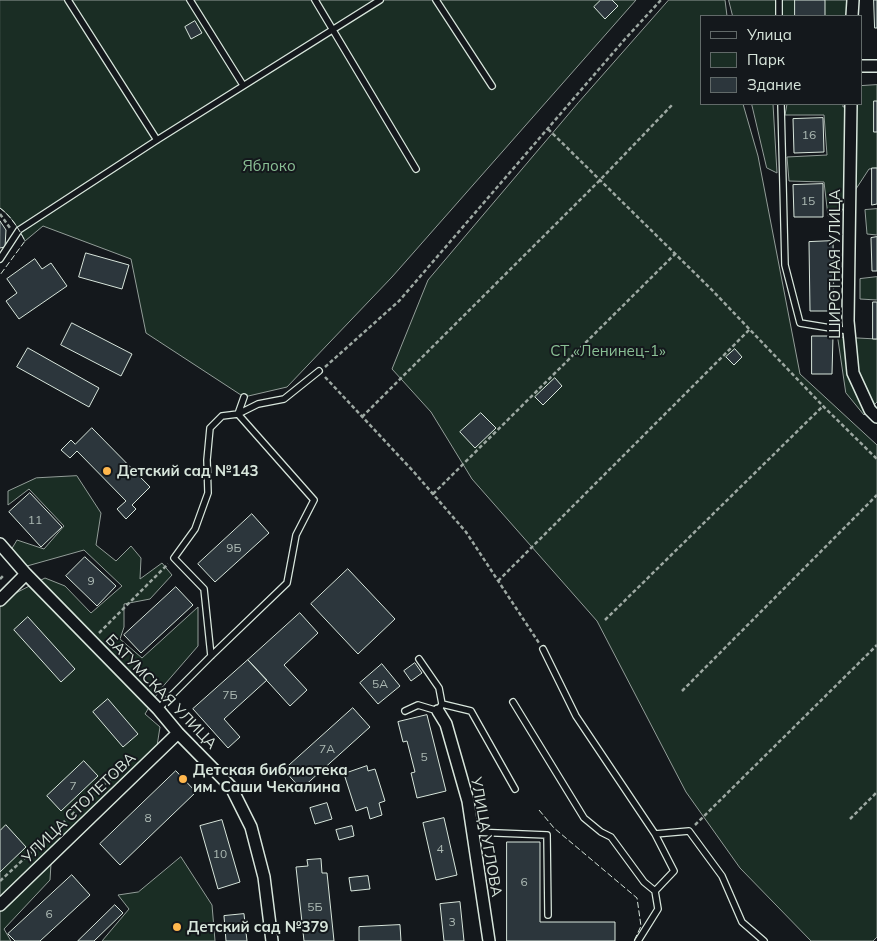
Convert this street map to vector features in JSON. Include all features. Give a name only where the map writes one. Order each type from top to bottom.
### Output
[{"type":"street","points":[[852,15],[853,0]]},
{"type":"street","points":[[862,66],[877,66]]},
{"type":"street","name":"ШИРОТНАЯ УЛИЦА","points":[[851,105],[848,321],[853,372],[870,410],[877,417]]},
{"type":"street","name":"БАТУМСКАЯ УЛИЦА","points":[[0,544],[26,574],[158,709],[178,733],[231,788],[251,827],[264,878],[272,941]]},
{"type":"street","points":[[0,600],[26,574]]},
{"type":"street","name":"УЛИЦА УГЛОВА","points":[[440,708],[468,801],[489,941]]},
{"type":"street","name":"УЛИЦА СТОЛЕТОВА","points":[[0,905],[178,733]]},
{"type":"lane","points":[[68,0],[157,140]]},
{"type":"lane","points":[[190,0],[243,85]]},
{"type":"lane","points":[[315,0],[416,169]]},
{"type":"lane","points":[[0,259],[19,230],[243,85],[380,0]]},
{"type":"lane","points":[[436,0],[492,86]]},
{"type":"lane","points":[[779,0],[779,15]]},
{"type":"lane","points":[[781,105],[785,265],[800,323],[849,331]]},
{"type":"lane","points":[[211,656],[204,590],[174,558],[195,529],[208,493],[207,460],[210,428],[222,416],[238,414],[258,404],[284,399],[319,372]]},
{"type":"lane","points":[[238,414],[244,397]]},
{"type":"lane","points":[[158,709],[286,583],[296,535],[314,500],[238,414]]},
{"type":"lane","points":[[543,649],[576,716],[655,834],[674,871],[656,890],[658,910],[638,941]]},
{"type":"lane","points":[[419,659],[439,688],[440,708]]},
{"type":"lane","points":[[513,702],[584,818],[601,832],[611,837],[644,882],[656,890]]},
{"type":"lane","points":[[405,711],[418,705],[471,711],[516,789]]},
{"type":"lane","points":[[655,834],[689,831],[722,876],[742,922],[764,941]]},
{"type":"lane","points":[[473,832],[547,834],[548,915]]},
{"type":"path","points":[[543,649],[466,532],[414,471],[319,372],[399,302],[625,38],[661,0]]},
{"type":"path","points":[[362,418],[600,180],[672,105]]},
{"type":"path","points":[[547,129],[676,254],[877,459]]},
{"type":"path","points":[[0,214],[16,236]]},
{"type":"path","points":[[433,494],[676,254]]},
{"type":"path","points":[[498,581],[750,329]]},
{"type":"path","points":[[605,620],[823,406]]},
{"type":"path","points":[[682,691],[877,495]]},
{"type":"path","points":[[91,641],[174,558]]},
{"type":"path","points":[[0,580],[4,575]]},
{"type":"path","points":[[689,831],[877,645]]},
{"type":"path","points":[[0,881],[135,756]]},
{"type":"path","points":[[850,818],[877,792]]},
{"type":"green space","name":"Яблоко","points":[[0,0],[636,0],[392,277],[287,387],[244,397],[146,333],[131,259],[43,226],[25,241],[8,215],[0,208]]},
{"type":"green space","name":"СТ «Ленинец-1»","points":[[669,0],[725,0],[727,15],[700,15],[700,105],[743,105],[758,156],[800,374],[877,445],[877,937],[873,941],[811,941],[740,868],[686,792],[597,621],[472,479],[431,412],[392,369],[428,280],[578,103]]},
{"type":"green space","points":[[729,0],[847,0],[847,15],[733,15]]},
{"type":"green space","points":[[877,85],[877,168],[869,169],[839,215],[828,216],[824,182],[789,181],[787,157],[827,155],[824,115],[785,115],[787,105],[843,105],[843,107],[862,105],[862,86]]},
{"type":"green space","points":[[752,105],[773,105],[777,173],[767,168]]},
{"type":"green space","points":[[877,209],[877,235],[867,234],[865,210]]},
{"type":"green space","points":[[877,277],[877,300],[860,299],[860,279]]},
{"type":"green space","points":[[838,337],[877,339],[877,402],[864,415],[846,393]]},
{"type":"green space","points":[[77,476],[101,513],[96,545],[116,561],[131,546],[141,558],[140,579],[162,563],[172,575],[150,599],[124,604],[124,627],[120,639],[142,658],[198,607],[198,646],[159,691],[145,714],[160,727],[157,746],[52,847],[50,880],[4,929],[11,941],[0,941],[0,605],[10,596],[45,578],[65,586],[91,613],[122,586],[84,550],[27,566],[11,550],[17,540],[44,549],[64,526],[29,489],[8,505],[8,491],[36,478]]},
{"type":"green space","points":[[181,857],[212,905],[215,941],[102,941],[129,909],[118,895],[138,892]]},
{"type":"building","points":[[601,0],[612,0],[618,6],[605,19],[594,7]]},
{"type":"building","points":[[795,0],[825,0],[825,15],[795,15]]},
{"type":"building","points":[[874,0],[877,0],[877,28],[875,28]]},
{"type":"building","points":[[195,21],[202,33],[191,39],[185,27]]},
{"type":"building","points":[[874,101],[877,101],[877,132],[874,132]]},
{"type":"building","points":[[823,118],[824,152],[794,153],[793,119]]},
{"type":"building","points":[[872,168],[877,168],[877,204],[872,205]]},
{"type":"building","points":[[823,184],[823,217],[794,217],[793,185]]},
{"type":"building","points":[[0,221],[6,230],[5,247],[0,248]]},
{"type":"building","points":[[877,237],[877,271],[872,271],[871,238]]},
{"type":"building","points":[[833,241],[834,311],[810,311],[809,242]]},
{"type":"building","points":[[86,253],[129,265],[122,289],[79,277]]},
{"type":"building","points":[[35,259],[42,269],[51,263],[67,286],[19,319],[6,301],[17,293],[7,279]]},
{"type":"building","points":[[873,302],[877,302],[877,339],[873,339]]},
{"type":"building","points":[[72,323],[132,354],[121,376],[61,345]]},
{"type":"building","points":[[812,336],[833,336],[832,374],[812,374]]},
{"type":"building","points":[[28,348],[99,388],[89,407],[17,367]]},
{"type":"building","points":[[735,349],[742,357],[734,365],[726,357]]},
{"type":"building","points":[[555,378],[562,386],[543,405],[535,397]]},
{"type":"building","points":[[481,413],[496,428],[475,448],[460,432]]},
{"type":"building","points":[[92,428],[150,487],[132,505],[136,509],[126,519],[117,509],[126,501],[77,451],[70,458],[61,450],[71,440],[75,444]]},
{"type":"building","points":[[30,493],[62,527],[41,547],[9,512]]},
{"type":"building","points":[[252,514],[269,533],[215,582],[198,564]]},
{"type":"building","points":[[85,557],[116,586],[97,606],[66,576]]},
{"type":"building","points":[[348,569],[395,619],[358,654],[311,604]]},
{"type":"building","points":[[176,587],[193,605],[141,653],[124,635]]},
{"type":"building","points":[[300,613],[318,633],[284,665],[307,690],[290,706],[248,660]]},
{"type":"building","points":[[28,617],[75,669],[61,682],[14,630]]},
{"type":"building","points":[[248,660],[267,680],[224,719],[240,737],[228,748],[193,709]]},
{"type":"building","points":[[415,663],[422,673],[411,681],[404,671]]},
{"type":"building","points":[[382,664],[400,686],[378,704],[360,683]]},
{"type":"building","points":[[108,699],[138,734],[123,747],[93,712]]},
{"type":"building","points":[[353,708],[370,727],[301,789],[284,770]]},
{"type":"building","points":[[427,715],[446,791],[417,798],[411,773],[415,772],[407,741],[403,742],[398,722]]},
{"type":"building","points":[[84,761],[98,776],[61,811],[47,796]]},
{"type":"building","points":[[367,766],[368,771],[375,769],[385,801],[379,803],[382,815],[370,819],[367,807],[356,811],[344,774]]},
{"type":"building","points":[[176,771],[196,792],[120,865],[100,844]]},
{"type":"building","points":[[327,803],[332,819],[315,824],[310,808]]},
{"type":"building","points":[[444,818],[457,875],[436,880],[423,823]]},
{"type":"building","points":[[222,820],[240,882],[218,889],[200,826]]},
{"type":"building","points":[[6,825],[26,847],[0,872],[0,831]]},
{"type":"building","points":[[352,826],[354,836],[339,840],[336,830]]},
{"type":"building","points":[[507,842],[540,842],[540,922],[615,922],[615,941],[507,941]]},
{"type":"building","points":[[321,859],[322,873],[327,873],[334,941],[304,941],[296,867],[308,866],[307,860]]},
{"type":"building","points":[[72,875],[90,895],[40,941],[15,941],[8,934]]},
{"type":"building","points":[[368,876],[370,889],[351,891],[349,878]]},
{"type":"building","points":[[460,902],[464,941],[444,941],[440,904]]},
{"type":"building","points":[[115,905],[123,913],[94,941],[78,941]]},
{"type":"building","points":[[244,914],[247,941],[226,941],[224,916]]},
{"type":"building","points":[[400,925],[401,941],[359,941],[359,927]]},
{"type":"fence","points":[[0,208],[8,215],[25,241],[0,275]]},
{"type":"fence","points":[[539,810],[554,828],[637,898],[641,926],[634,941]]},
{"type":"place","name":"Детский сад №143","points":[[107,471]]},
{"type":"place","name":"Детская библиотека им. Саши Чекалина","points":[[183,779]]},
{"type":"place","name":"Детский сад №379","points":[[177,927]]}]
